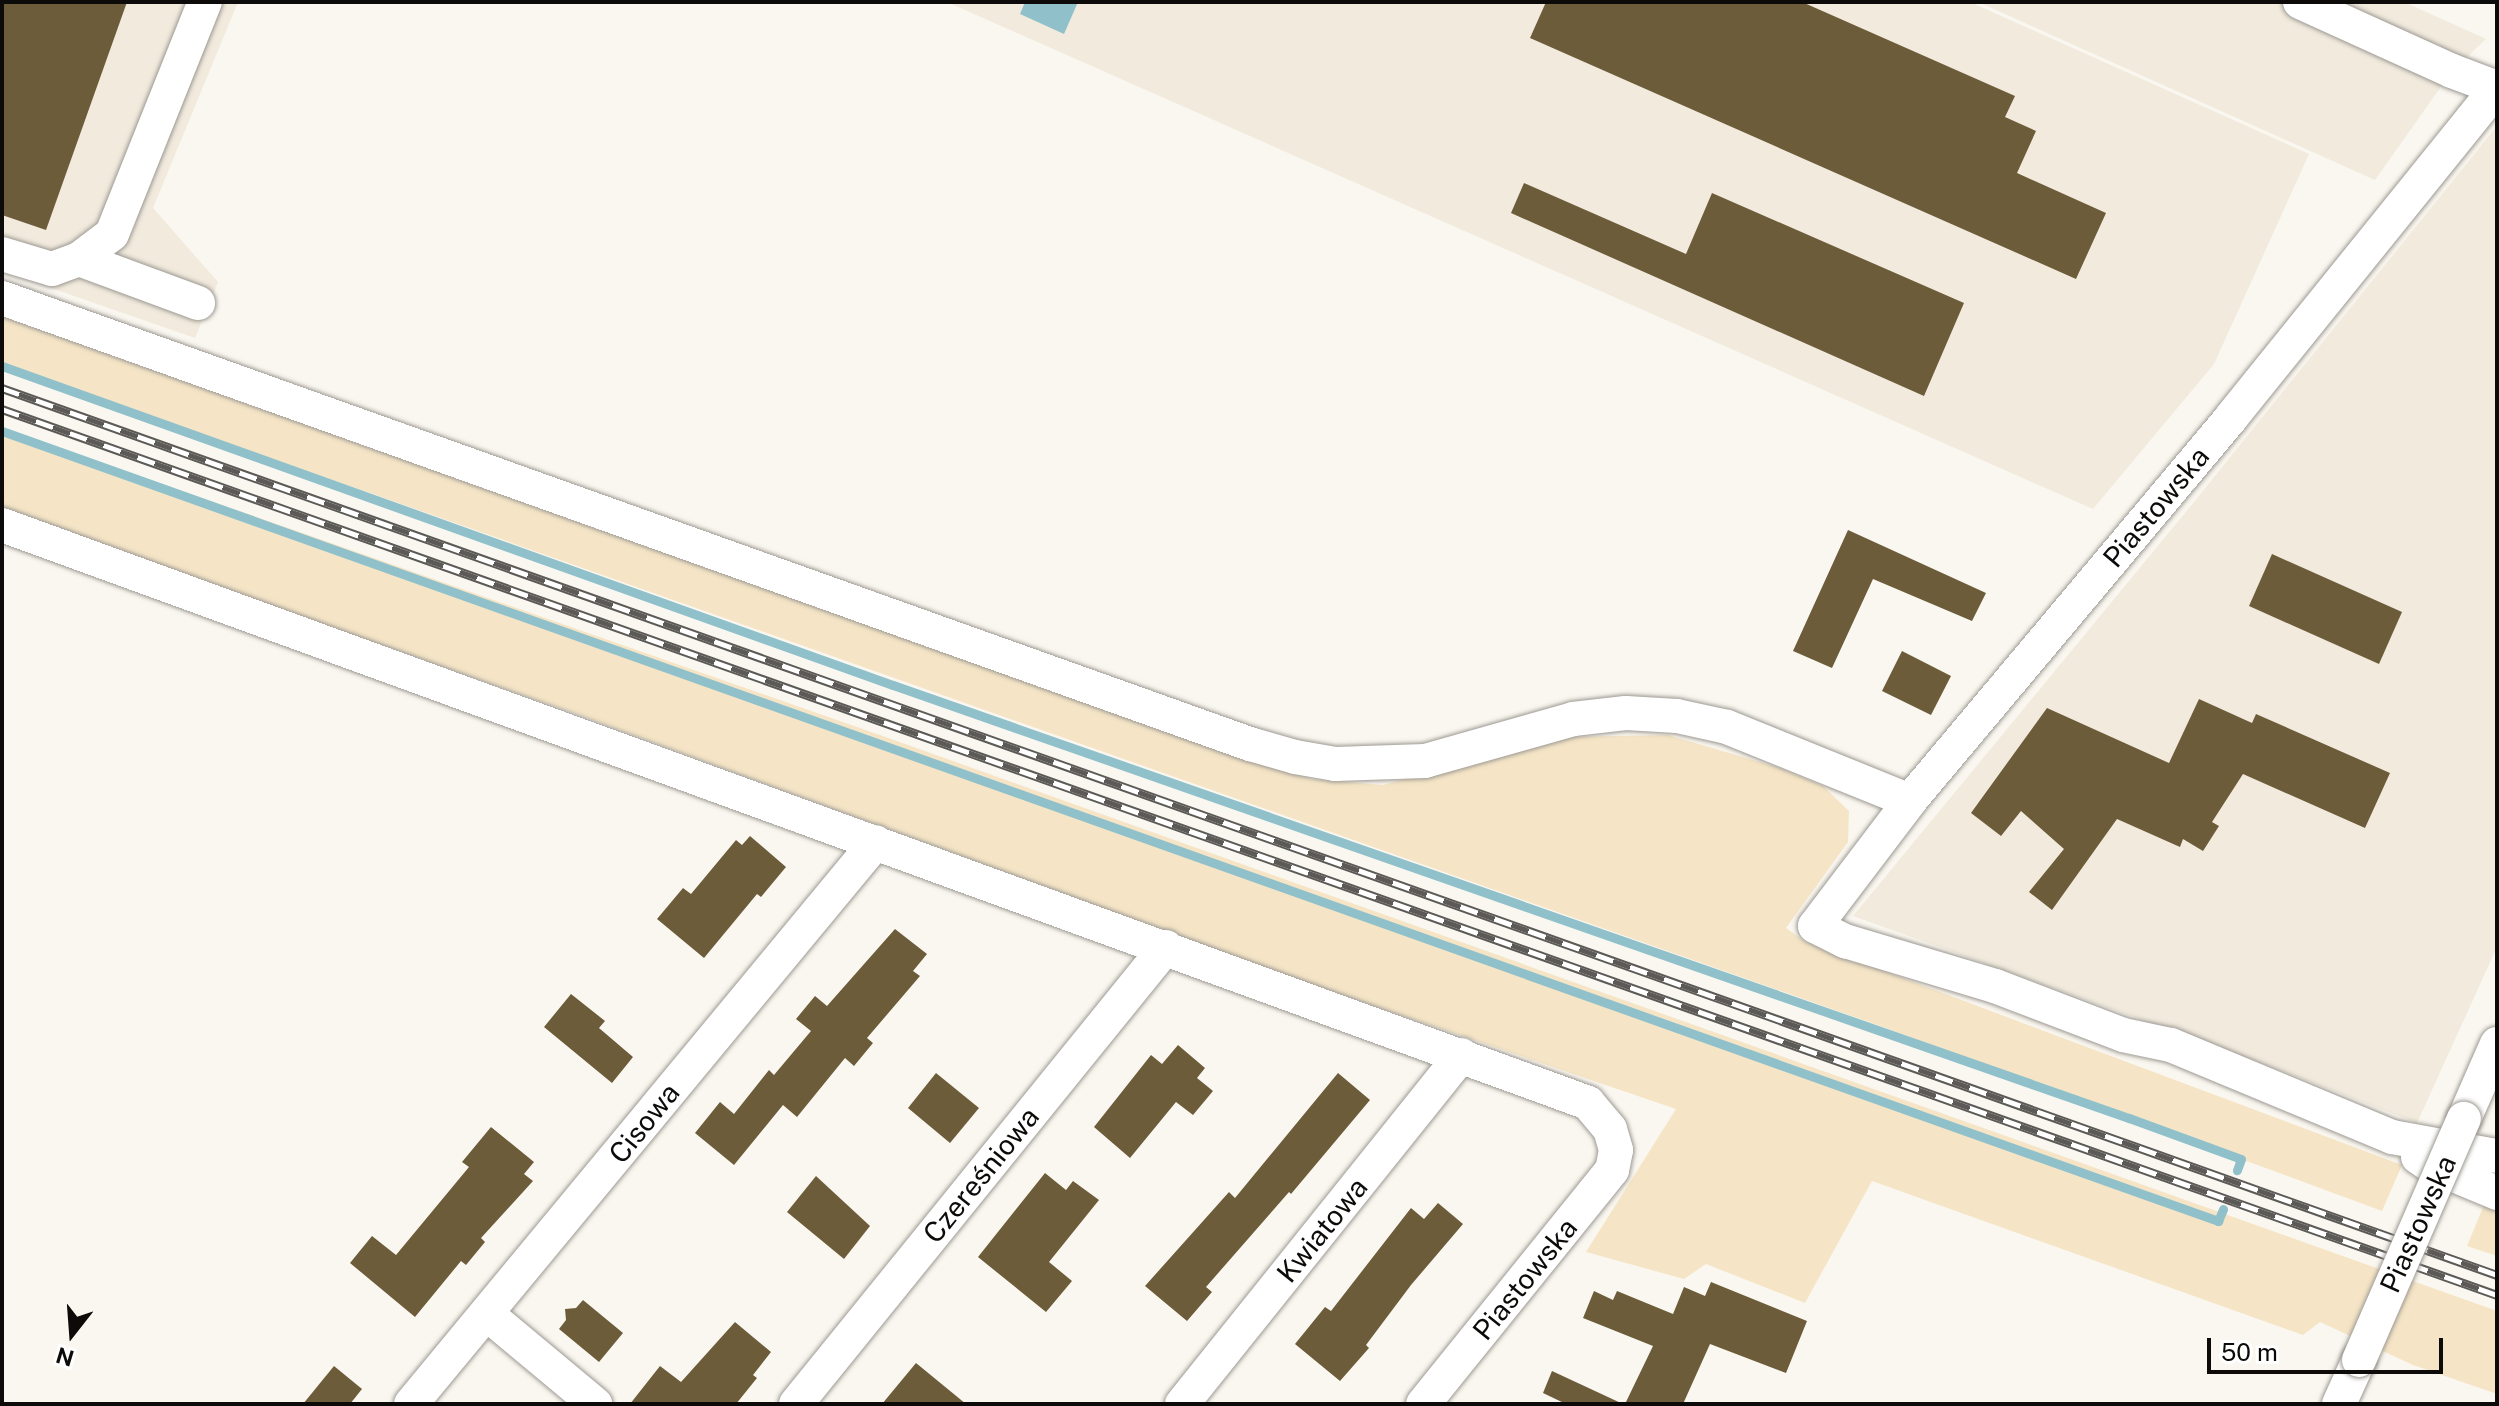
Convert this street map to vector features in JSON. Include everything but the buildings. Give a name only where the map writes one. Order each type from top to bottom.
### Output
[{"type":"street","points":[[2,254],[52,269],[79,259],[112,234],[205,2]]},
{"type":"street","points":[[2300,2],[2452,71],[2497,88]]},
{"type":"street","name":"Piastowska","points":[[2392,1137],[2171,1045],[2123,1035],[1995,986],[1845,941],[1815,926],[1910,801],[2231,418],[2497,88]]},
{"type":"street","points":[[79,259],[198,303]]},
{"type":"street","points":[[2,298],[1220,734],[1295,757],[1335,764],[1425,761],[1573,719],[1626,713],[1664,715],[1727,727],[1910,801]]},
{"type":"street","points":[[2,525],[1462,1055]]},
{"type":"street","name":"Cisowa","points":[[411,1404],[876,842]]},
{"type":"street","name":"Czereśniowa","points":[[796,1404],[1166,947]]},
{"type":"street","name":"Piastowska","points":[[2339,1404],[2497,1044]]},
{"type":"street","name":"Piastowska","points":[[1423,1404],[1592,1197],[1612,1170],[1616,1150],[1610,1129],[1588,1103],[1462,1055]]},
{"type":"street","name":"Kwiatowa","points":[[1182,1404],[1462,1055]]},
{"type":"street","points":[[2392,1137],[2497,1156]]},
{"type":"street","points":[[2392,1137],[2430,1165],[2497,1193]]},
{"type":"street","points":[[487,1314],[595,1404]]},
{"type":"shaded area","points":[[2,2],[238,2],[153,208],[218,282],[195,338],[2,271]]},
{"type":"shaded area","points":[[947,2],[1970,2],[2309,154],[2214,364],[2093,509]]},
{"type":"shaded area","points":[[1978,2],[2404,2],[2486,39],[2452,71],[2375,180]]},
{"type":"shaded area","points":[[2497,126],[2497,947],[2417,1123],[2256,1061],[1853,916],[2194,502]]},
{"type":"shaded area","points":[[2,314],[1311,779],[1383,785],[1561,737],[1668,735],[1780,768],[1823,786],[1849,811],[1848,842],[1786,928],[1804,941],[2402,1165],[2382,1211],[1883,1027],[373,494],[2,367]]},
{"type":"shaded area","points":[[2,428],[880,735],[2497,1311],[2497,1394],[2413,1365],[2320,1322],[2303,1335],[1872,1181],[1805,1303],[1706,1264],[1684,1279],[1586,1252],[1676,1109],[1295,979],[571,712],[2,511]]},
{"type":"shaded area","points":[[2484,1205],[2497,1209],[2497,1256],[2467,1246]]},
{"type":"water","points":[[1025,2],[1078,2],[1064,34],[1020,14]]},
{"type":"waterway","points":[[2,366],[893,685],[2129,1118],[2241,1159],[2237,1170]]},
{"type":"waterway","points":[[2,431],[2218,1221],[2223,1209]]},
{"type":"railway","points":[[2,388],[2497,1275]]},
{"type":"railway","points":[[2,409],[2497,1295]]}]
